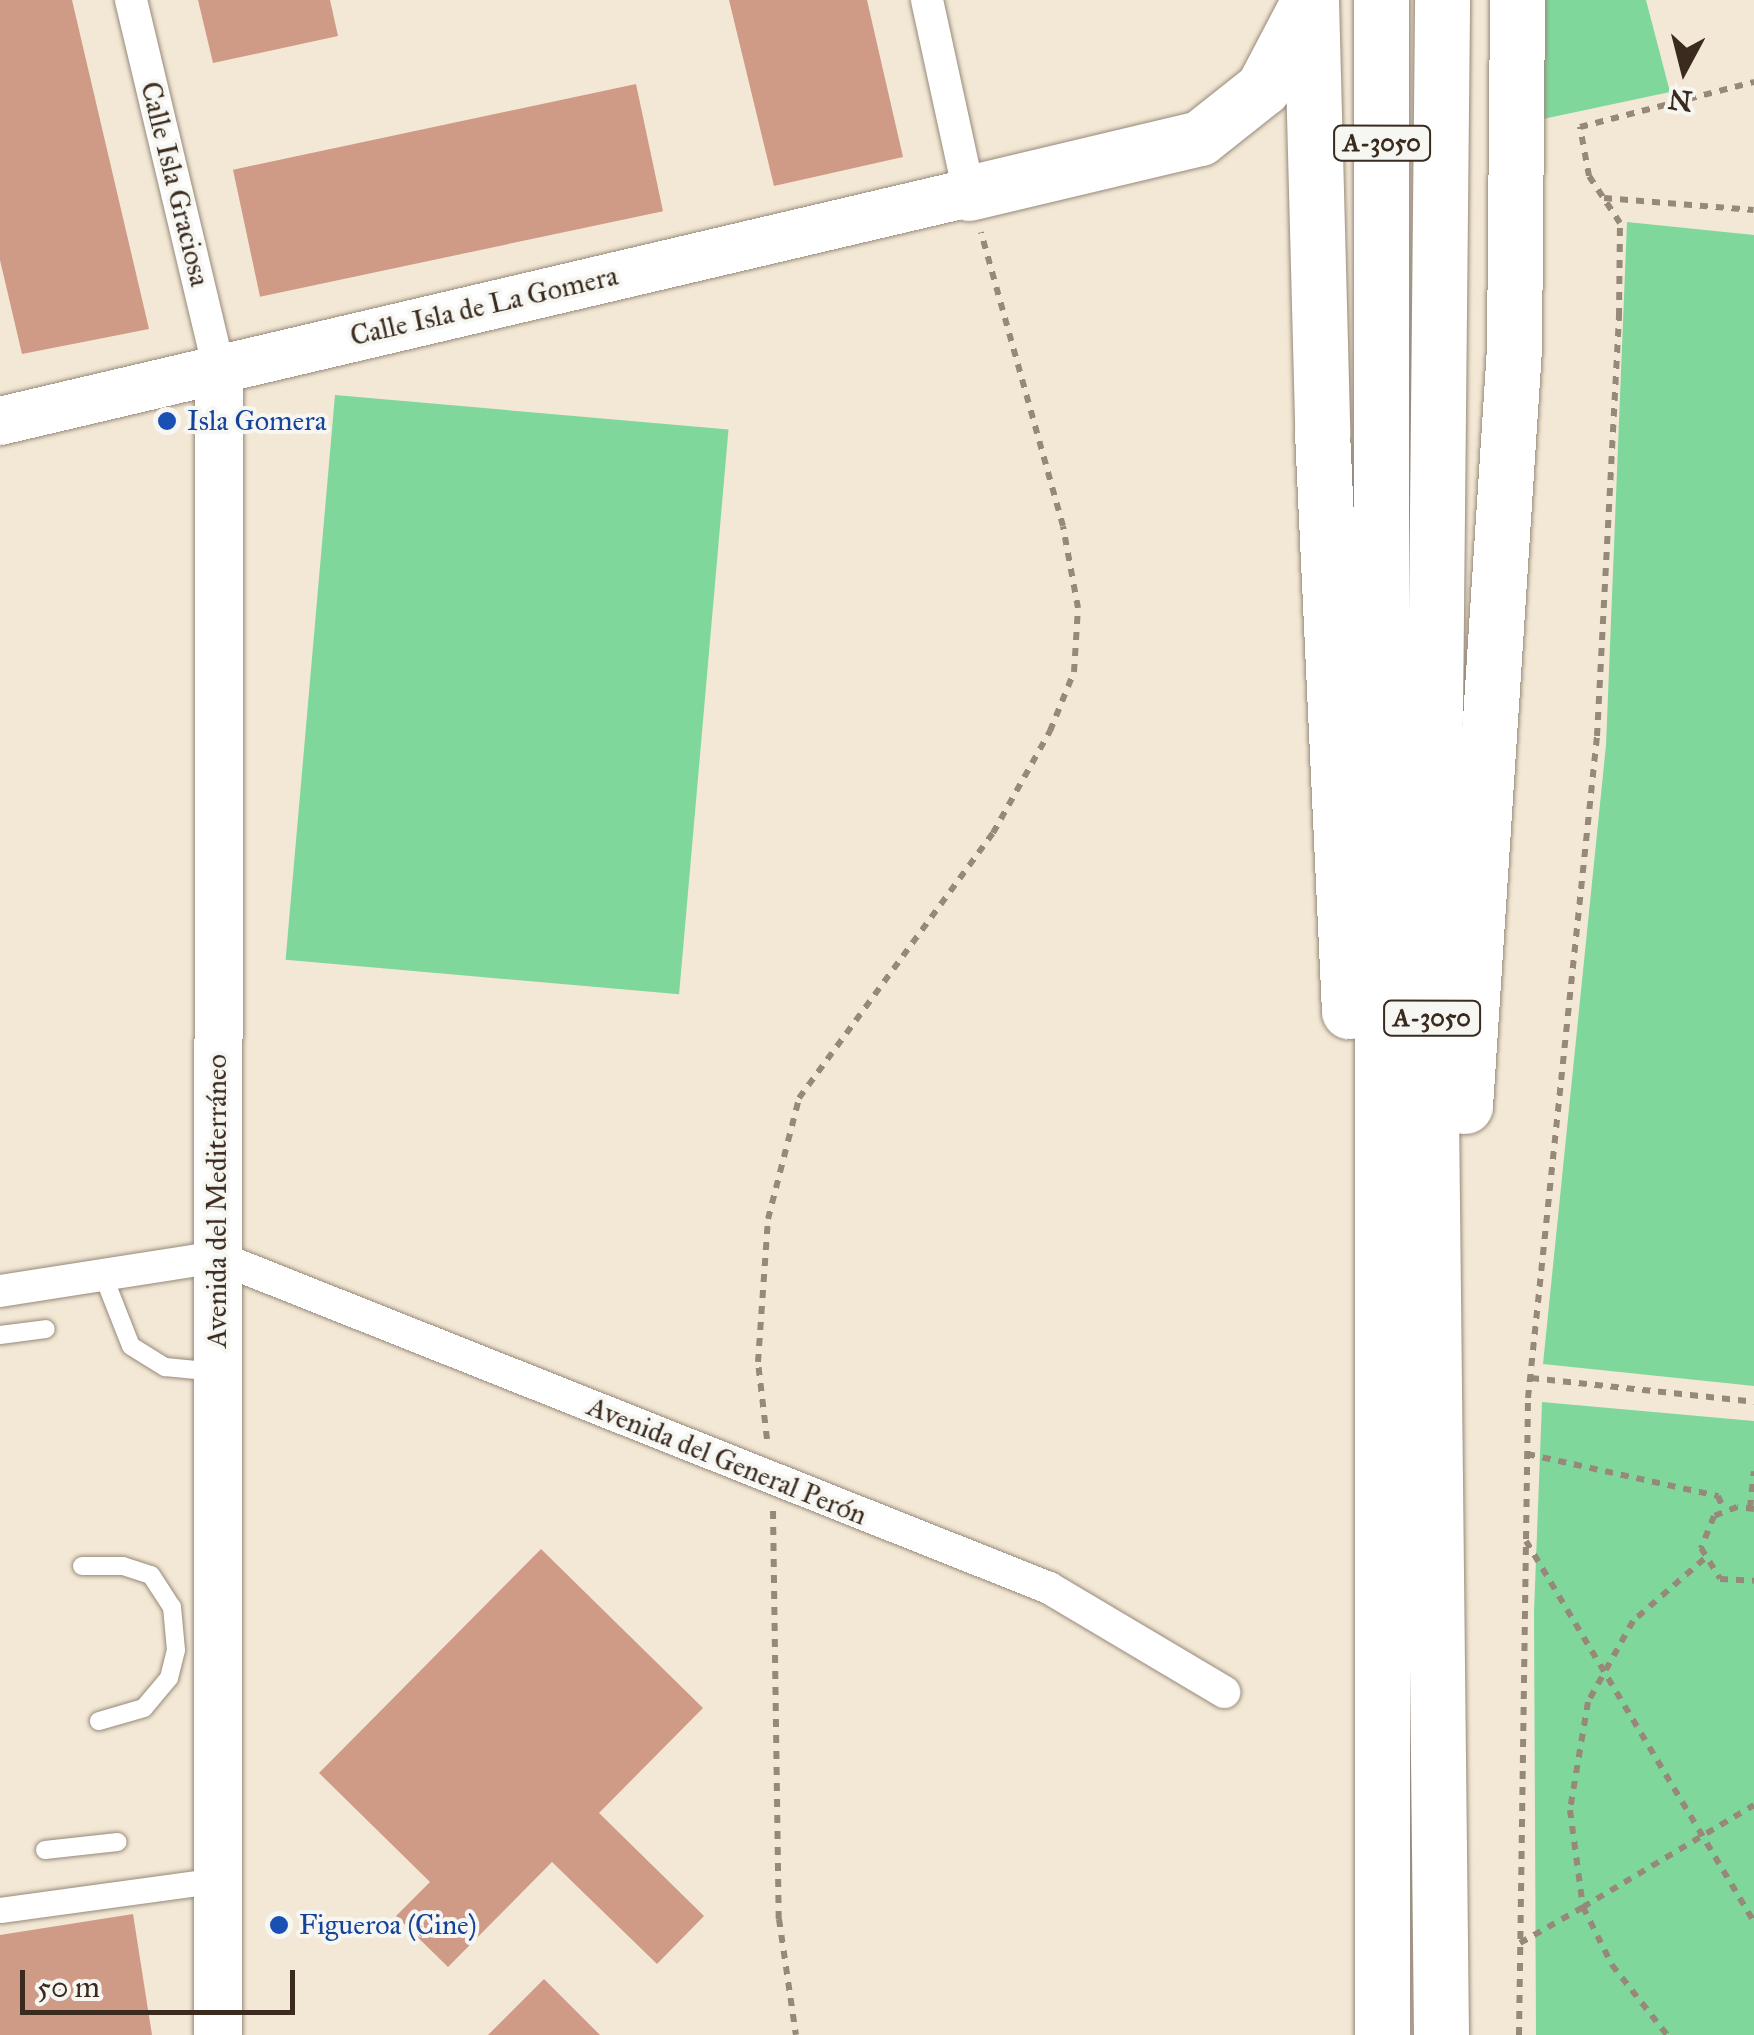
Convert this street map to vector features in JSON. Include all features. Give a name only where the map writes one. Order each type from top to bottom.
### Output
[{"type":"highway","points":[[968,193],[1200,138],[1263,88],[1289,48],[1309,0]]},
{"type":"highway","points":[[1309,0],[1322,432],[1350,1020],[1383,1442]]},
{"type":"highway","name":"A-3050","points":[[1382,0],[1382,2035]]},
{"type":"highway","name":"A-3050","points":[[1441,2035],[1439,1443],[1431,1115],[1442,0]]},
{"type":"highway","points":[[1439,1443],[1514,349],[1516,0]]},
{"type":"main road","name":"Calle Isla de La Gomera","points":[[0,421],[968,193]]},
{"type":"main road","name":"Avenida del Mediterráneo","points":[[218,2035],[219,1880],[197,1652],[217,1372],[219,368]]},
{"type":"street","name":"Calle Isla Graciosa","points":[[131,0],[219,368]]},
{"type":"street","points":[[926,0],[968,193]]},
{"type":"street","points":[[0,1292],[217,1257]]},
{"type":"street","name":"Avenida del General Perón","points":[[217,1257],[1049,1588],[1224,1692]]},
{"type":"street","points":[[0,1910],[219,1880]]},
{"type":"lane","points":[[103,1275],[131,1346],[166,1367],[217,1372]]},
{"type":"lane","points":[[0,1335],[46,1329]]},
{"type":"lane","points":[[82,1566],[122,1566],[151,1576],[197,1652],[144,1708],[99,1720]]},
{"type":"lane","points":[[45,1850],[118,1842]]},
{"type":"path","points":[[1519,2035],[1530,1378],[1597,736],[1619,316],[1620,223],[1589,176],[1580,127],[1754,82]]},
{"type":"path","points":[[796,2035],[780,1919],[772,1480],[758,1362],[768,1219],[798,1098],[994,833],[1050,731],[1074,672],[1078,608],[1063,526],[1033,400],[968,193]]},
{"type":"path","points":[[1604,198],[1754,210]]},
{"type":"path","points":[[1530,1378],[1754,1402]]},
{"type":"path","points":[[1528,1454],[1718,1496],[1724,1510]]},
{"type":"path","points":[[1754,1470],[1752,1508],[1724,1510],[1702,1536],[1704,1560],[1731,1584],[1754,1581]]},
{"type":"path","points":[[1526,1540],[1754,1922]]},
{"type":"path","points":[[1667,2035],[1612,1965],[1583,1907],[1572,1846],[1571,1781],[1602,1670],[1649,1602],[1704,1560]]},
{"type":"path","points":[[1520,1943],[1754,1805]]},
{"type":"green space","points":[[1543,0],[1646,0],[1670,92],[1543,119]]},
{"type":"green space","points":[[1627,222],[1754,235],[1754,1386],[1543,1364],[1606,745]]},
{"type":"green space","points":[[335,395],[728,429],[679,994],[286,960]]},
{"type":"green space","points":[[1542,1402],[1754,1421],[1754,2035],[1536,2035],[1534,1612]]},
{"type":"building","points":[[0,0],[72,0],[149,329],[22,354],[0,260]]},
{"type":"building","points":[[198,0],[330,0],[338,36],[213,63]]},
{"type":"building","points":[[729,0],[867,0],[903,157],[774,186]]},
{"type":"building","points":[[636,84],[663,211],[260,297],[233,170]]},
{"type":"building","points":[[541,1549],[703,1708],[599,1813],[704,1916],[657,1964],[552,1862],[448,1967],[396,1916],[430,1882],[319,1773]]},
{"type":"building","points":[[133,1914],[152,2035],[0,2035],[0,1935]]},
{"type":"building","points":[[544,1979],[600,2035],[488,2035]]},
{"type":"place","name":"Isla Gomera","points":[[167,421]]},
{"type":"place","name":"Figueroa (Cine)","points":[[279,1925]]}]
